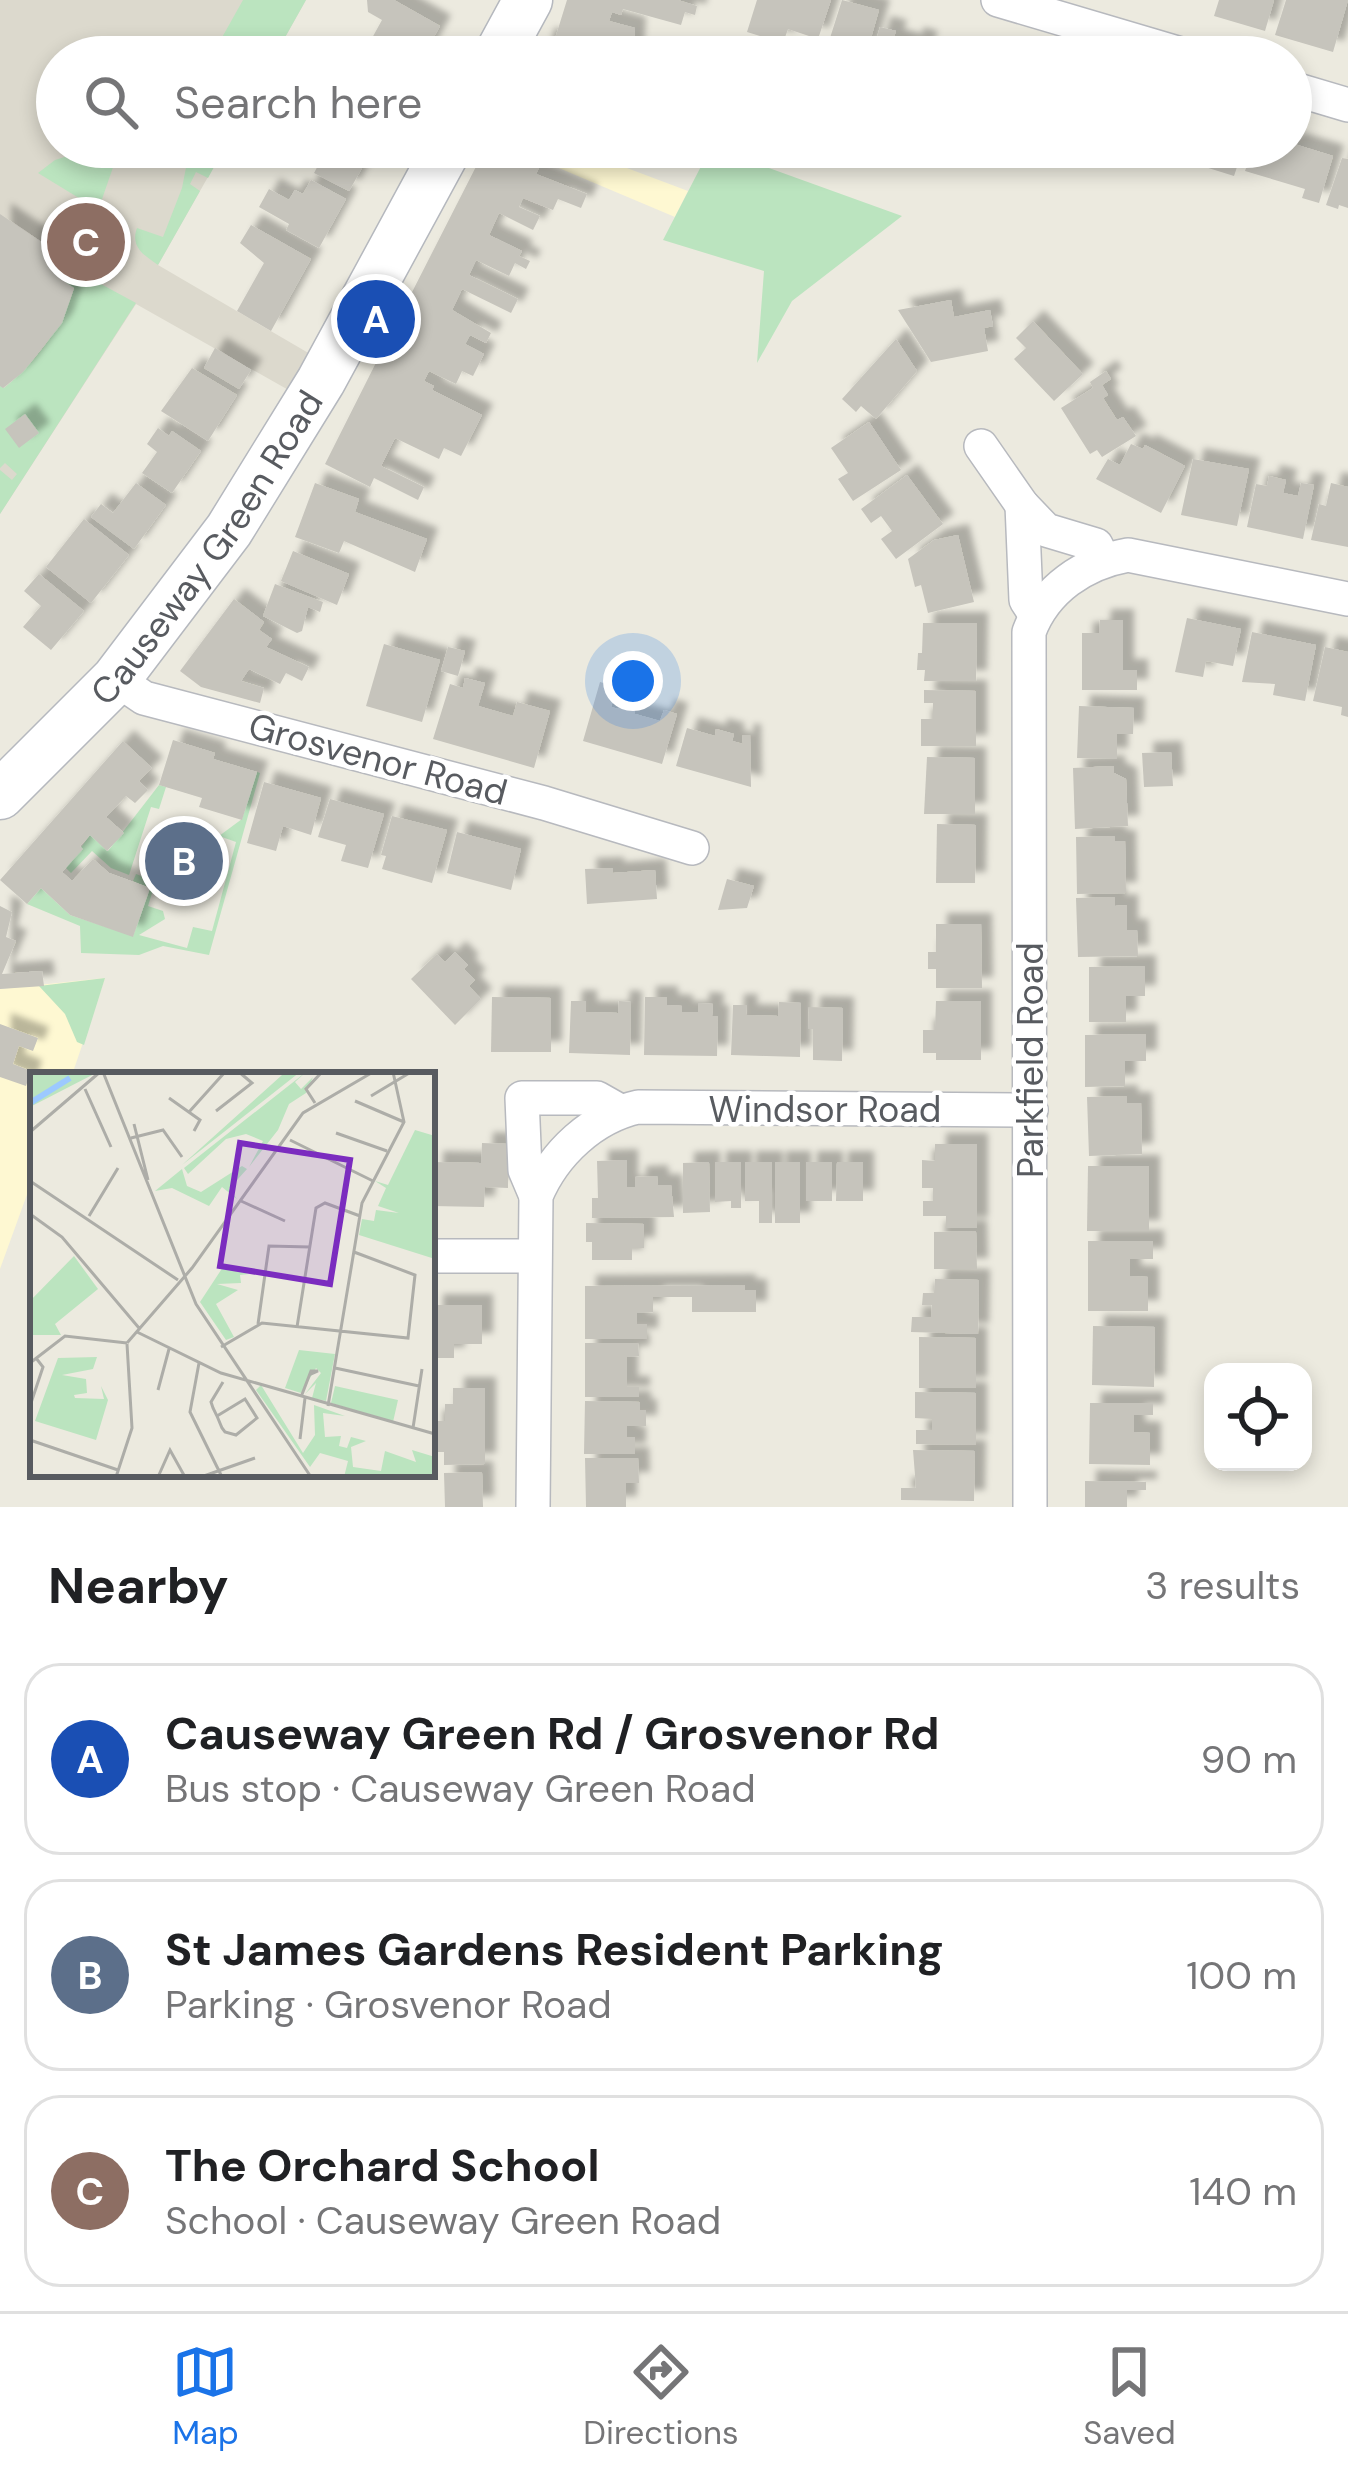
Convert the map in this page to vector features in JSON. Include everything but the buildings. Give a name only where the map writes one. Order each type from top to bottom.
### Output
[{"type":"main road","points":[[508,36],[528,0]]},
{"type":"main road","name":"Causeway Green Road","points":[[0,795],[116,679],[229,530],[321,380],[437,168]]},
{"type":"street","points":[[998,0],[1121,36]]},
{"type":"street","points":[[1312,94],[1348,105]]},
{"type":"street","points":[[981,446],[1022,505],[1046,530],[1096,545],[1103,559]]},
{"type":"street","name":"Parkfield Road","points":[[1022,505],[1026,599],[1035,614],[1029,632],[1030,1507]]},
{"type":"street","points":[[1035,614],[1066,581],[1103,559],[1128,555],[1348,598]]},
{"type":"street","name":"Grosvenor Road","points":[[116,679],[144,698],[648,817],[692,848]]},
{"type":"street","name":"Windsor Road","points":[[533,1507],[536,1196],[525,1170],[522,1098],[597,1098],[620,1112],[638,1107],[1031,1110]]},
{"type":"street","points":[[536,1196],[546,1172],[566,1150],[620,1112]]},
{"type":"street","points":[[435,1256],[533,1256]]},
{"type":"shaded area","points":[[0,0],[306,0],[286,36],[36,36],[36,168],[213,168],[158,265],[329,365],[308,401],[136,304],[0,514]]},
{"type":"shaded area","points":[[559,168],[627,168],[688,191],[675,217]]},
{"type":"shaded area","points":[[105,978],[73,1072],[30,1072],[30,1186],[0,1269],[0,989]]},
{"type":"green space","points":[[243,0],[306,0],[286,36],[223,36]]},
{"type":"green space","points":[[45,168],[113,168],[100,205],[87,203],[38,173]]},
{"type":"green space","points":[[186,168],[213,168],[208,178],[196,172],[190,184],[200,191],[158,265],[137,245],[137,228],[163,237]]},
{"type":"green space","points":[[700,168],[769,168],[902,216],[792,301],[757,363],[764,271],[663,240]]},
{"type":"green space","points":[[75,270],[136,303],[0,514],[0,470],[12,480],[17,474],[5,463],[0,468],[0,386],[4,388],[27,367],[54,331],[74,289],[65,282]]},
{"type":"green space","points":[[257,772],[209,955],[163,946],[139,955],[81,953],[80,926],[27,904],[41,888],[70,915],[133,936],[150,888],[133,881],[136,874],[177,889],[169,895],[153,890],[148,906],[163,911],[165,919],[139,935],[187,948],[193,927],[212,931],[236,842],[219,836],[242,819]]},
{"type":"green space","points":[[159,785],[166,787],[159,809],[151,807],[129,875],[111,868],[92,851],[71,873],[66,868],[90,835],[108,851]]},
{"type":"green space","points":[[105,978],[84,1045],[77,1042],[65,1014],[39,986]]},
{"type":"place","name":"The Orchard School","points":[[86,242]]},
{"type":"place","name":"Causeway Green Rd / Grosvenor Rd","points":[[376,319]]},
{"type":"place","name":"St James Gardens Resident Parking","points":[[184,861]]}]
